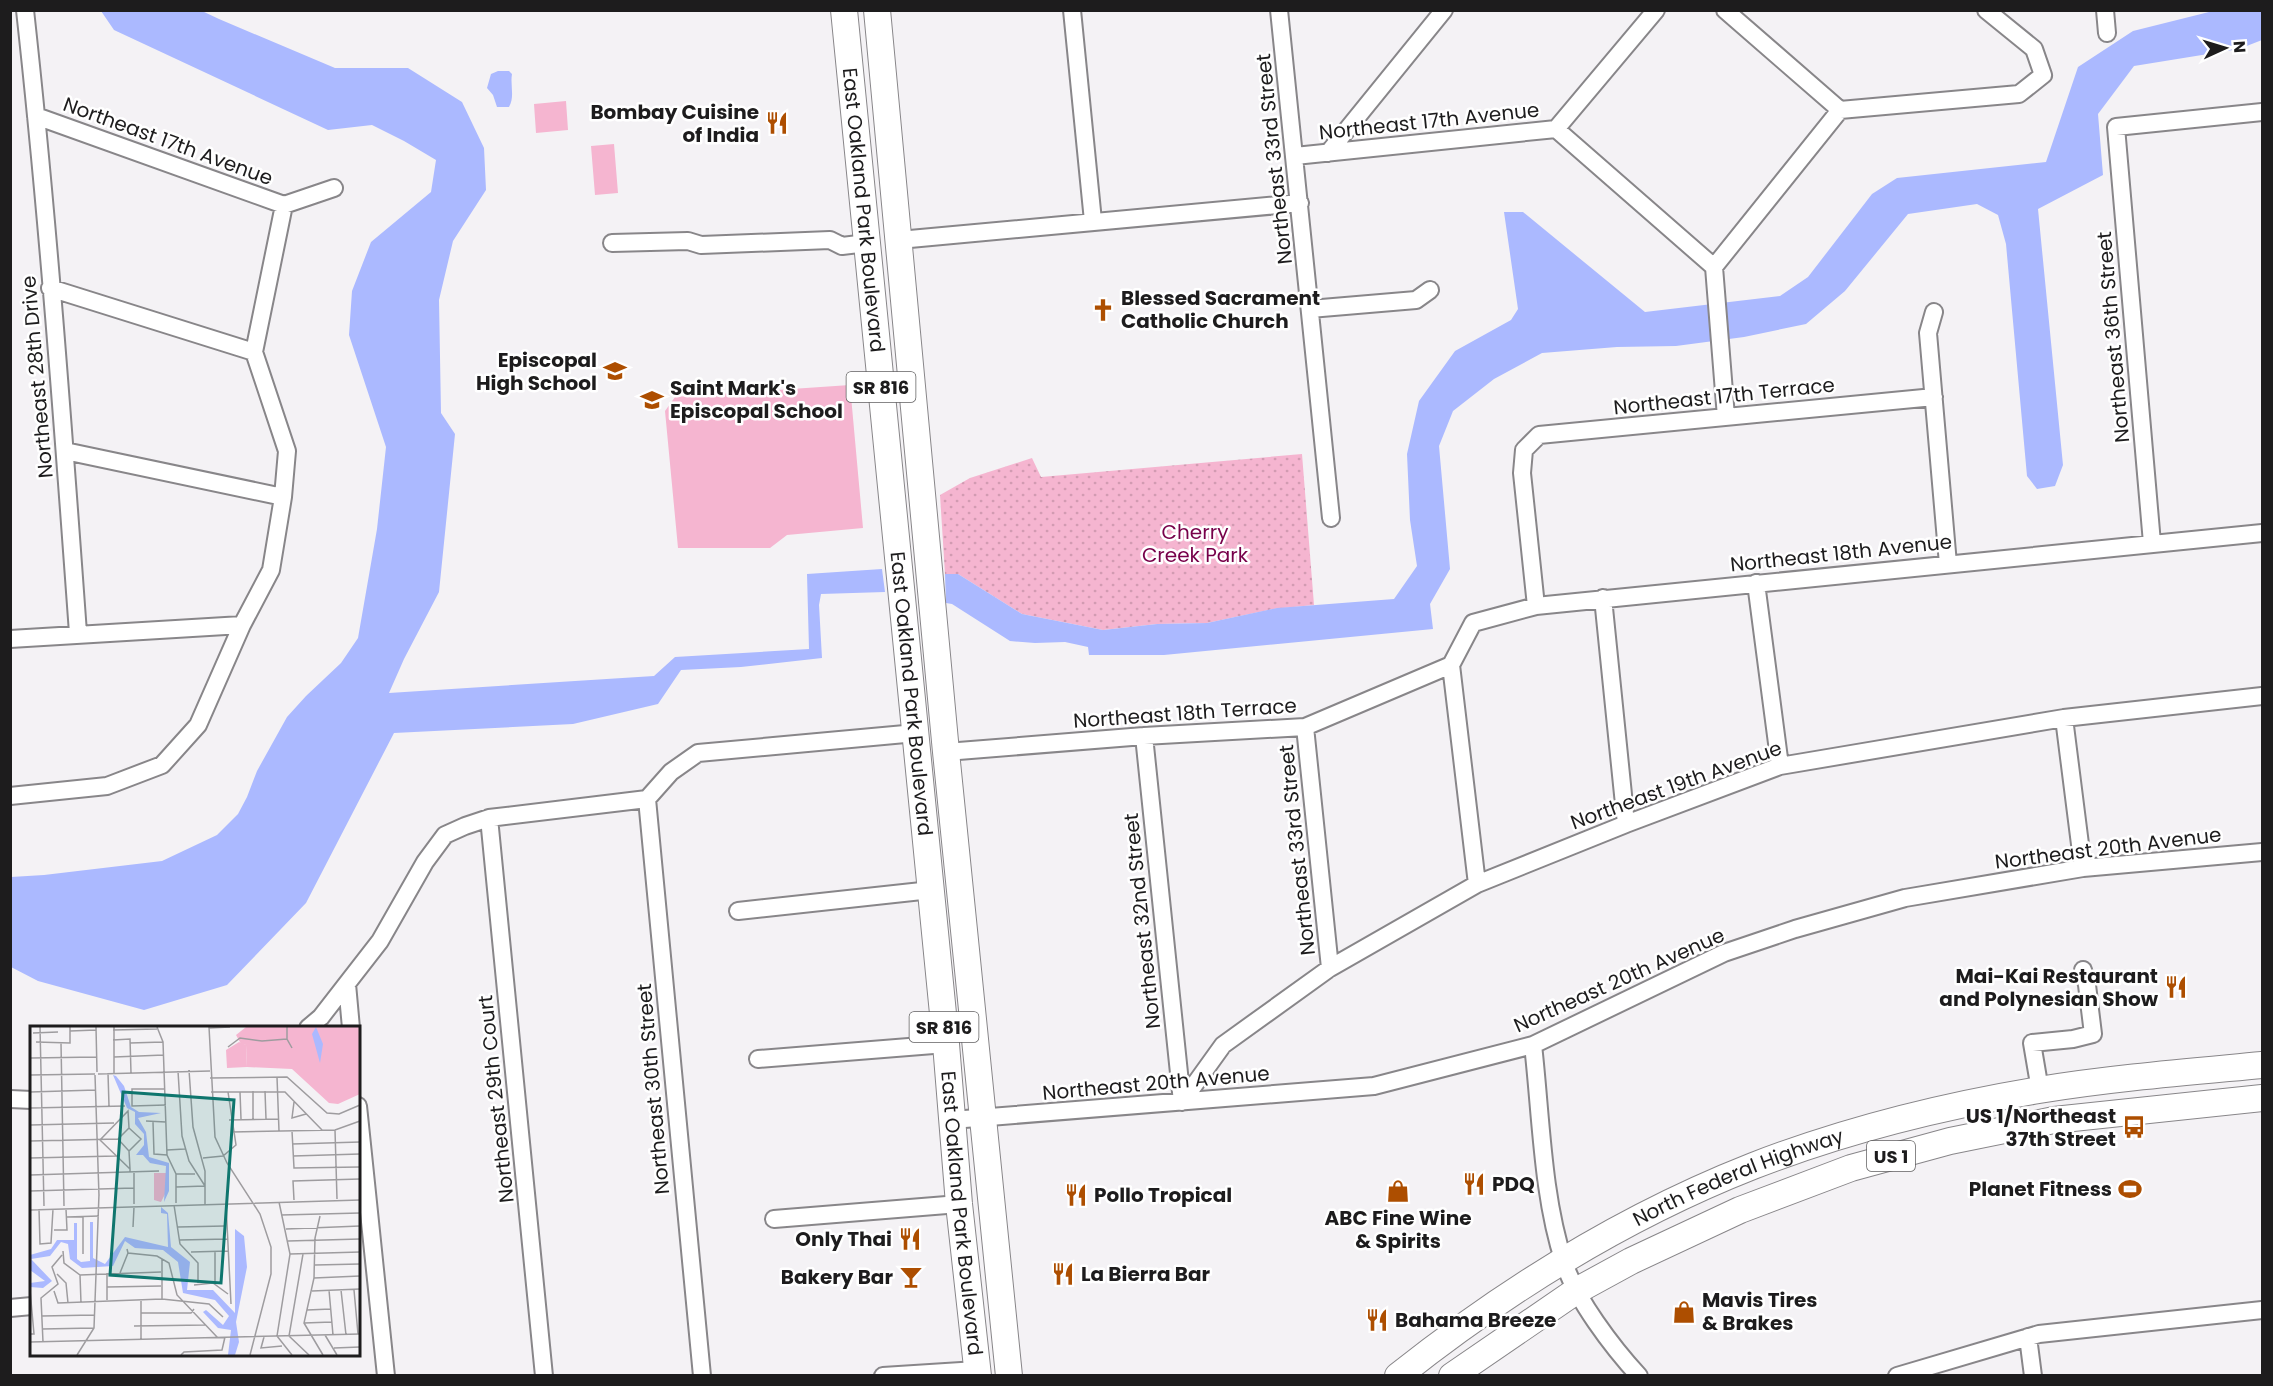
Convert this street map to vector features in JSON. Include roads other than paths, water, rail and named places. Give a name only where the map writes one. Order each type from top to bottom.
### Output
[{"type":"main road","name":"East Oakland Park Boulevard","points":[[844,10],[864,210],[854,245],[903,615],[946,1044],[959,1204],[978,1373]]},
{"type":"main road","name":"East Oakland Park Boulevard","points":[[877,10],[946,752],[1009,1376]]},
{"type":"main road","points":[[864,210],[884,234],[899,240]]},
{"type":"main road","points":[[854,245],[880,247],[890,255],[902,271]]},
{"type":"main road","points":[[903,615],[920,628],[934,627]]},
{"type":"main road","points":[[916,734],[926,735],[935,740],[946,752]]},
{"type":"main road","name":"North Federal Highway","points":[[1398,1376],[1463,1327],[1601,1239],[1661,1208],[1752,1167],[1857,1132],[1915,1116],[2040,1090],[2118,1079],[2262,1065]]},
{"type":"main road","points":[[2000,1130],[2003,1118],[2011,1107],[2040,1090]]},
{"type":"main road","name":"North Federal Highway","points":[[1452,1376],[1576,1291],[1680,1237],[1800,1186],[1896,1154],[2000,1130],[2101,1114],[2262,1098]]},
{"type":"street","name":"Northeast 28th Drive","points":[[25,10],[65,451],[78,633]]},
{"type":"street","points":[[1072,10],[1093,221]]},
{"type":"street","name":"Northeast 33rd Street","points":[[1279,10],[1331,518]]},
{"type":"street","points":[[1328,153],[1444,10]]},
{"type":"street","name":"Northeast 17th Avenue","points":[[1295,156],[1556,129],[1656,10]]},
{"type":"street","points":[[1725,10],[1840,110],[2019,94],[2043,75],[2034,49],[1986,10]]},
{"type":"street","points":[[2105,10],[2108,33]]},
{"type":"street","points":[[1726,417],[1714,267],[1840,110]]},
{"type":"street","name":"Northeast 36th Street","points":[[2152,543],[2116,127],[2262,112]]},
{"type":"street","name":"Northeast 17th Avenue","points":[[36,116],[284,206]]},
{"type":"street","points":[[1556,129],[1714,267]]},
{"type":"street","points":[[10,796],[107,786],[162,765],[198,725],[242,625],[271,570],[283,497],[287,450],[254,352],[284,206],[334,188]]},
{"type":"street","points":[[899,240],[1300,203]]},
{"type":"street","points":[[612,243],[688,241],[701,244],[830,240],[854,245]]},
{"type":"street","points":[[50,288],[254,352]]},
{"type":"street","points":[[1311,309],[1416,300],[1430,290]]},
{"type":"street","points":[[1934,312],[1928,333],[1948,564]]},
{"type":"street","name":"Northeast 17th Terrace","points":[[1536,606],[1522,473],[1524,450],[1539,435],[1934,397]]},
{"type":"street","points":[[65,451],[283,497]]},
{"type":"street","name":"Northeast 18th Avenue","points":[[1451,665],[1473,623],[1536,606],[2262,532]]},
{"type":"street","points":[[1756,583],[1780,766]]},
{"type":"street","points":[[1603,598],[1626,824]]},
{"type":"street","points":[[10,639],[78,633],[242,625]]},
{"type":"street","points":[[1451,665],[1477,884]]},
{"type":"street","name":"Northeast 18th Terrace","points":[[946,752],[1144,736],[1305,727],[1451,665]]},
{"type":"street","name":"Northeast 19th Avenue","points":[[1182,1102],[1223,1045],[1330,968],[1477,884],[1626,824],[1780,766],[2064,717],[2262,696]]},
{"type":"street","points":[[2064,717],[2083,868]]},
{"type":"street","name":"Northeast 33rd Street","points":[[1305,727],[1330,968]]},
{"type":"street","points":[[310,1026],[321,1017],[380,941],[425,862],[445,835],[489,818],[647,798],[671,772],[698,753],[916,734]]},
{"type":"street","name":"Northeast 32nd Street","points":[[1144,736],[1182,1102]]},
{"type":"street","name":"Northeast 30th Street","points":[[647,798],[702,1376]]},
{"type":"street","name":"Northeast 29th Court","points":[[489,818],[544,1376]]},
{"type":"street","name":"Northeast 20th Avenue","points":[[952,1120],[1374,1086],[1533,1045],[1724,953],[1795,929],[1905,898],[2083,868],[2262,852]]},
{"type":"street","points":[[738,911],[931,890]]},
{"type":"street","points":[[2040,1090],[2032,1043],[2073,1039],[2093,1034],[2083,970]]},
{"type":"street","points":[[347,984],[351,1026]]},
{"type":"street","points":[[758,1059],[946,1044]]},
{"type":"street","points":[[1533,1045],[1548,1194],[1563,1262],[1576,1291],[1639,1376]]},
{"type":"street","points":[[10,1099],[30,1100]]},
{"type":"street","points":[[360,1149],[366,1279],[386,1376]]},
{"type":"street","points":[[774,1219],[959,1204]]},
{"type":"street","points":[[10,1308],[30,1306]]},
{"type":"street","points":[[1897,1376],[2028,1337],[2262,1310]]},
{"type":"street","points":[[2028,1337],[2033,1376]]},
{"type":"street","points":[[883,1376],[978,1373]]},
{"type":"water","points":[[101,11],[202,11],[335,68],[408,68],[462,102],[484,148],[486,190],[453,241],[439,300],[441,413],[455,434],[439,592],[389,693],[654,676],[675,657],[809,649],[807,574],[882,569],[885,592],[821,594],[819,605],[822,658],[741,667],[681,670],[658,704],[573,724],[394,733],[306,903],[227,985],[144,1010],[38,981],[11,967],[11,877],[162,861],[217,835],[238,814],[257,771],[287,717],[341,663],[358,638],[377,529],[386,447],[349,335],[352,291],[371,242],[431,192],[436,160],[372,125],[328,130],[114,30]]},
{"type":"water","points":[[2213,11],[2262,11],[2262,40],[2239,49],[2134,66],[2098,114],[2103,175],[2038,209],[2063,465],[2055,486],[2037,489],[2027,476],[2006,244],[1998,215],[1977,204],[1908,214],[1845,291],[1806,324],[1744,337],[1676,346],[1617,347],[1542,353],[1494,379],[1453,411],[1439,446],[1450,569],[1430,604],[1433,629],[1164,655],[1089,655],[1088,647],[1065,642],[1010,641],[952,604],[946,603],[945,574],[958,574],[1022,614],[1103,630],[1157,624],[1207,623],[1277,608],[1394,599],[1417,566],[1410,520],[1407,454],[1419,401],[1455,351],[1511,320],[1518,309],[1504,212],[1523,212],[1645,312],[1780,296],[1808,277],[1872,194],[1897,178],[2046,162],[2078,67],[2133,31]]},
{"type":"water","points":[[498,71],[509,71],[512,74],[512,99],[509,107],[497,107],[493,95],[487,88],[491,74]]},
{"type":"place","name":"Bombay Cuisine of India","points":[[777,123]]},
{"type":"place","name":"Blessed Sacrament Catholic Church","points":[[1103,310]]},
{"type":"place","name":"Episcopal High School","points":[[615,371]]},
{"type":"place","name":"Saint Mark's Episcopal School","points":[[652,400]]},
{"type":"place","name":"Mai-Kai Restaurant and Polynesian Show","points":[[2176,987]]},
{"type":"place","name":"US 1/Northeast 37th Street","points":[[2134,1127]]},
{"type":"place","name":"PDQ","points":[[1474,1184]]},
{"type":"place","name":"Planet Fitness","points":[[2130,1189]]},
{"type":"place","name":"ABC Fine Wine & Spirits","points":[[1398,1191]]},
{"type":"place","name":"Pollo Tropical","points":[[1076,1195]]},
{"type":"place","name":"Only Thai","points":[[910,1239]]},
{"type":"place","name":"La Bierra Bar","points":[[1063,1274]]},
{"type":"place","name":"Bakery Bar","points":[[911,1277]]},
{"type":"place","name":"Mavis Tires & Brakes","points":[[1684,1312]]},
{"type":"place","name":"Bahama Breeze","points":[[1377,1320]]},
{"type":"park label","name":"Cherry Creek Park","points":[[1195,544]]}]
